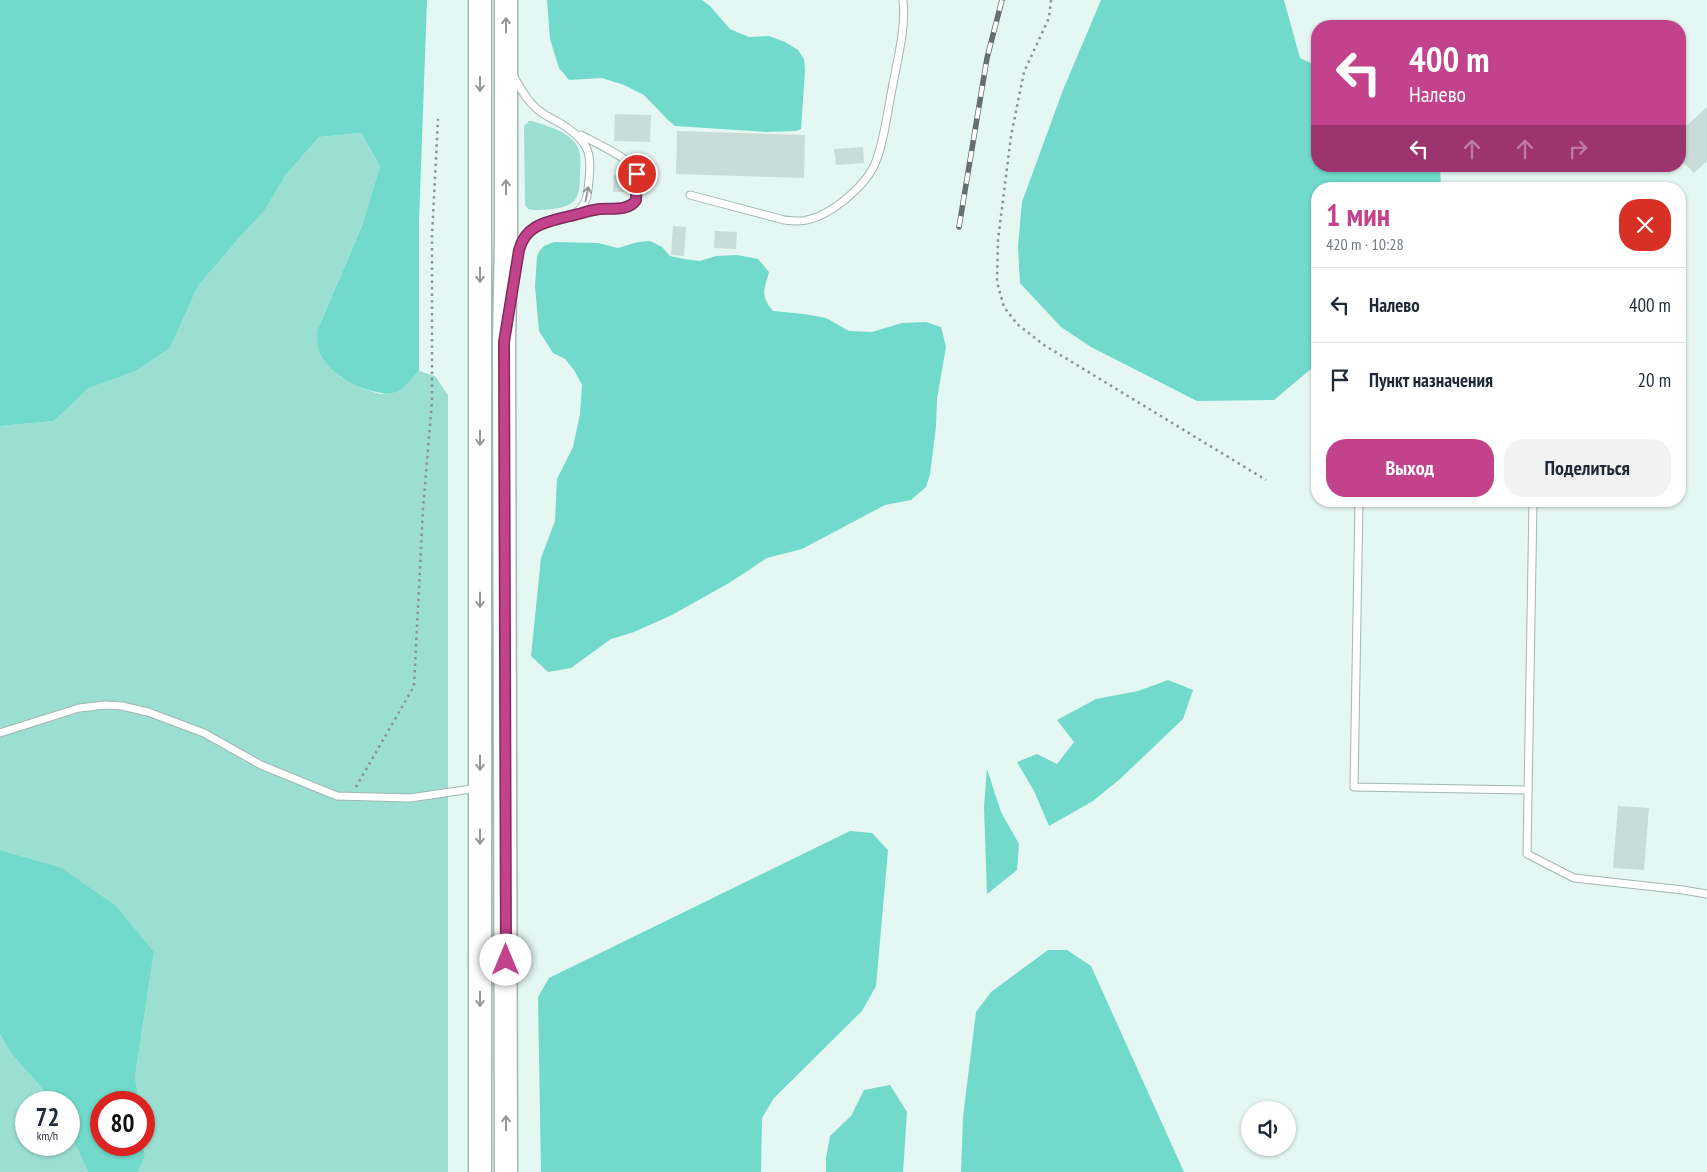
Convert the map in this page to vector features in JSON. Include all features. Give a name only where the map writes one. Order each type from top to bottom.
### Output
[{"type":"highway","points":[[480,0],[480,1172]]},
{"type":"highway","points":[[506,0],[504,342],[506,1172]]},
{"type":"lane","points":[[690,195],[784,220],[797,221],[808,220],[832,210],[855,191],[868,176],[879,153],[900,46],[904,0]]},
{"type":"lane","points":[[506,64],[527,98],[535,107],[623,159],[635,169],[637,174],[636,200],[630,207],[592,210],[542,223],[530,230],[520,245],[515,277]]},
{"type":"lane","points":[[572,216],[579,211],[587,199],[590,164],[590,154],[575,132]]},
{"type":"lane","points":[[504,342],[513,286]]},
{"type":"lane","points":[[1359,507],[1354,787],[1528,790]]},
{"type":"lane","points":[[1533,507],[1527,854],[1574,878],[1707,894]]},
{"type":"lane","points":[[0,733],[78,708],[105,705],[122,706],[148,712],[204,733],[261,765],[337,796],[410,798],[480,788]]},
{"type":"path","points":[[1051,0],[1049,18],[1024,72],[1011,136],[998,240],[997,282],[1004,308],[1017,324],[1044,345],[1266,480]]},
{"type":"path","points":[[350,797],[414,686],[423,510],[432,402],[432,236],[438,119]]},
{"type":"green space","points":[[0,0],[427,0],[419,221],[419,371],[405,386],[396,392],[374,392],[362,388],[338,375],[322,357],[318,347],[317,331],[362,226],[380,166],[361,133],[319,137],[285,176],[265,210],[198,286],[170,348],[136,371],[89,388],[54,421],[0,426]]},
{"type":"green space","points":[[547,0],[702,0],[710,6],[730,29],[749,37],[769,36],[785,42],[798,50],[804,59],[801,129],[796,131],[766,132],[675,126],[644,95],[624,85],[602,78],[569,80],[559,68],[550,39]]},
{"type":"green space","points":[[1101,0],[1284,0],[1300,58],[1311,63],[1311,172],[1440,172],[1441,182],[1311,182],[1311,369],[1274,400],[1197,401],[1091,347],[1061,327],[1020,283],[1018,246],[1022,202],[1063,90]]},
{"type":"green space","points":[[529,121],[562,132],[572,139],[578,147],[580,160],[578,193],[576,198],[567,206],[536,210],[528,209],[525,205],[524,126]]},
{"type":"green space","points":[[361,133],[380,166],[362,226],[317,331],[341,377],[364,389],[380,394],[398,391],[419,371],[435,376],[448,395],[448,1172],[138,1172],[145,1156],[155,1156],[155,1091],[137,1091],[135,1077],[154,952],[60,867],[0,850],[0,426],[54,421],[89,388],[136,371],[170,348],[198,286],[265,210],[285,176],[319,137]]},
{"type":"green space","points":[[650,241],[662,247],[670,256],[684,259],[700,261],[716,256],[737,255],[758,259],[769,272],[764,293],[766,301],[773,311],[826,318],[849,331],[872,332],[902,323],[926,322],[941,327],[946,347],[937,399],[936,427],[930,474],[926,487],[911,500],[885,505],[802,549],[767,558],[729,583],[672,615],[634,632],[611,639],[571,668],[548,672],[531,656],[541,558],[555,521],[557,479],[573,447],[580,414],[582,385],[574,370],[565,359],[553,353],[539,331],[535,286],[537,256],[544,246],[554,242],[598,243],[618,248],[638,242]]},
{"type":"green space","points":[[1168,680],[1193,690],[1183,719],[1120,779],[1093,801],[1049,826],[1034,791],[1017,762],[1037,754],[1057,764],[1074,742],[1057,720],[1096,699],[1138,691]]},
{"type":"green space","points":[[987,769],[1001,812],[1019,844],[1017,870],[987,894],[984,807]]},
{"type":"green space","points":[[850,831],[872,833],[888,850],[876,986],[862,1011],[774,1098],[762,1118],[761,1172],[541,1172],[538,997],[549,978]]},
{"type":"green space","points":[[0,850],[60,867],[116,906],[154,952],[135,1077],[137,1091],[90,1091],[90,1156],[145,1156],[138,1172],[88,1172],[80,1155],[80,1091],[44,1091],[10,1052],[0,1034]]},
{"type":"green space","points":[[1048,950],[1067,950],[1091,966],[1184,1172],[961,1172],[963,1117],[976,1012],[991,992]]},
{"type":"green space","points":[[0,1034],[10,1052],[44,1091],[15,1091],[15,1156],[80,1155],[88,1172],[0,1172]]},
{"type":"green space","points":[[890,1085],[907,1112],[903,1172],[826,1172],[826,1158],[830,1136],[851,1116],[864,1090]]},
{"type":"building","points":[[1707,107],[1707,161],[1694,173],[1686,165],[1686,126]]},
{"type":"building","points":[[615,114],[651,115],[650,142],[614,141]]},
{"type":"building","points":[[677,131],[805,135],[804,178],[676,174]]},
{"type":"building","points":[[863,147],[864,163],[836,165],[834,149]]},
{"type":"building","points":[[614,175],[631,175],[631,192],[613,192]]},
{"type":"building","points":[[673,226],[686,227],[684,256],[671,255]]},
{"type":"building","points":[[715,231],[737,232],[736,249],[714,248]]},
{"type":"building","points":[[1618,806],[1649,808],[1644,870],[1613,868]]},
{"type":"railway","points":[[959,227],[987,58],[1002,0]]},
{"type":"route","points":[[506,960],[504,342],[519,250],[523,239],[530,230],[542,223],[592,210],[630,207],[636,200],[637,174]]}]
